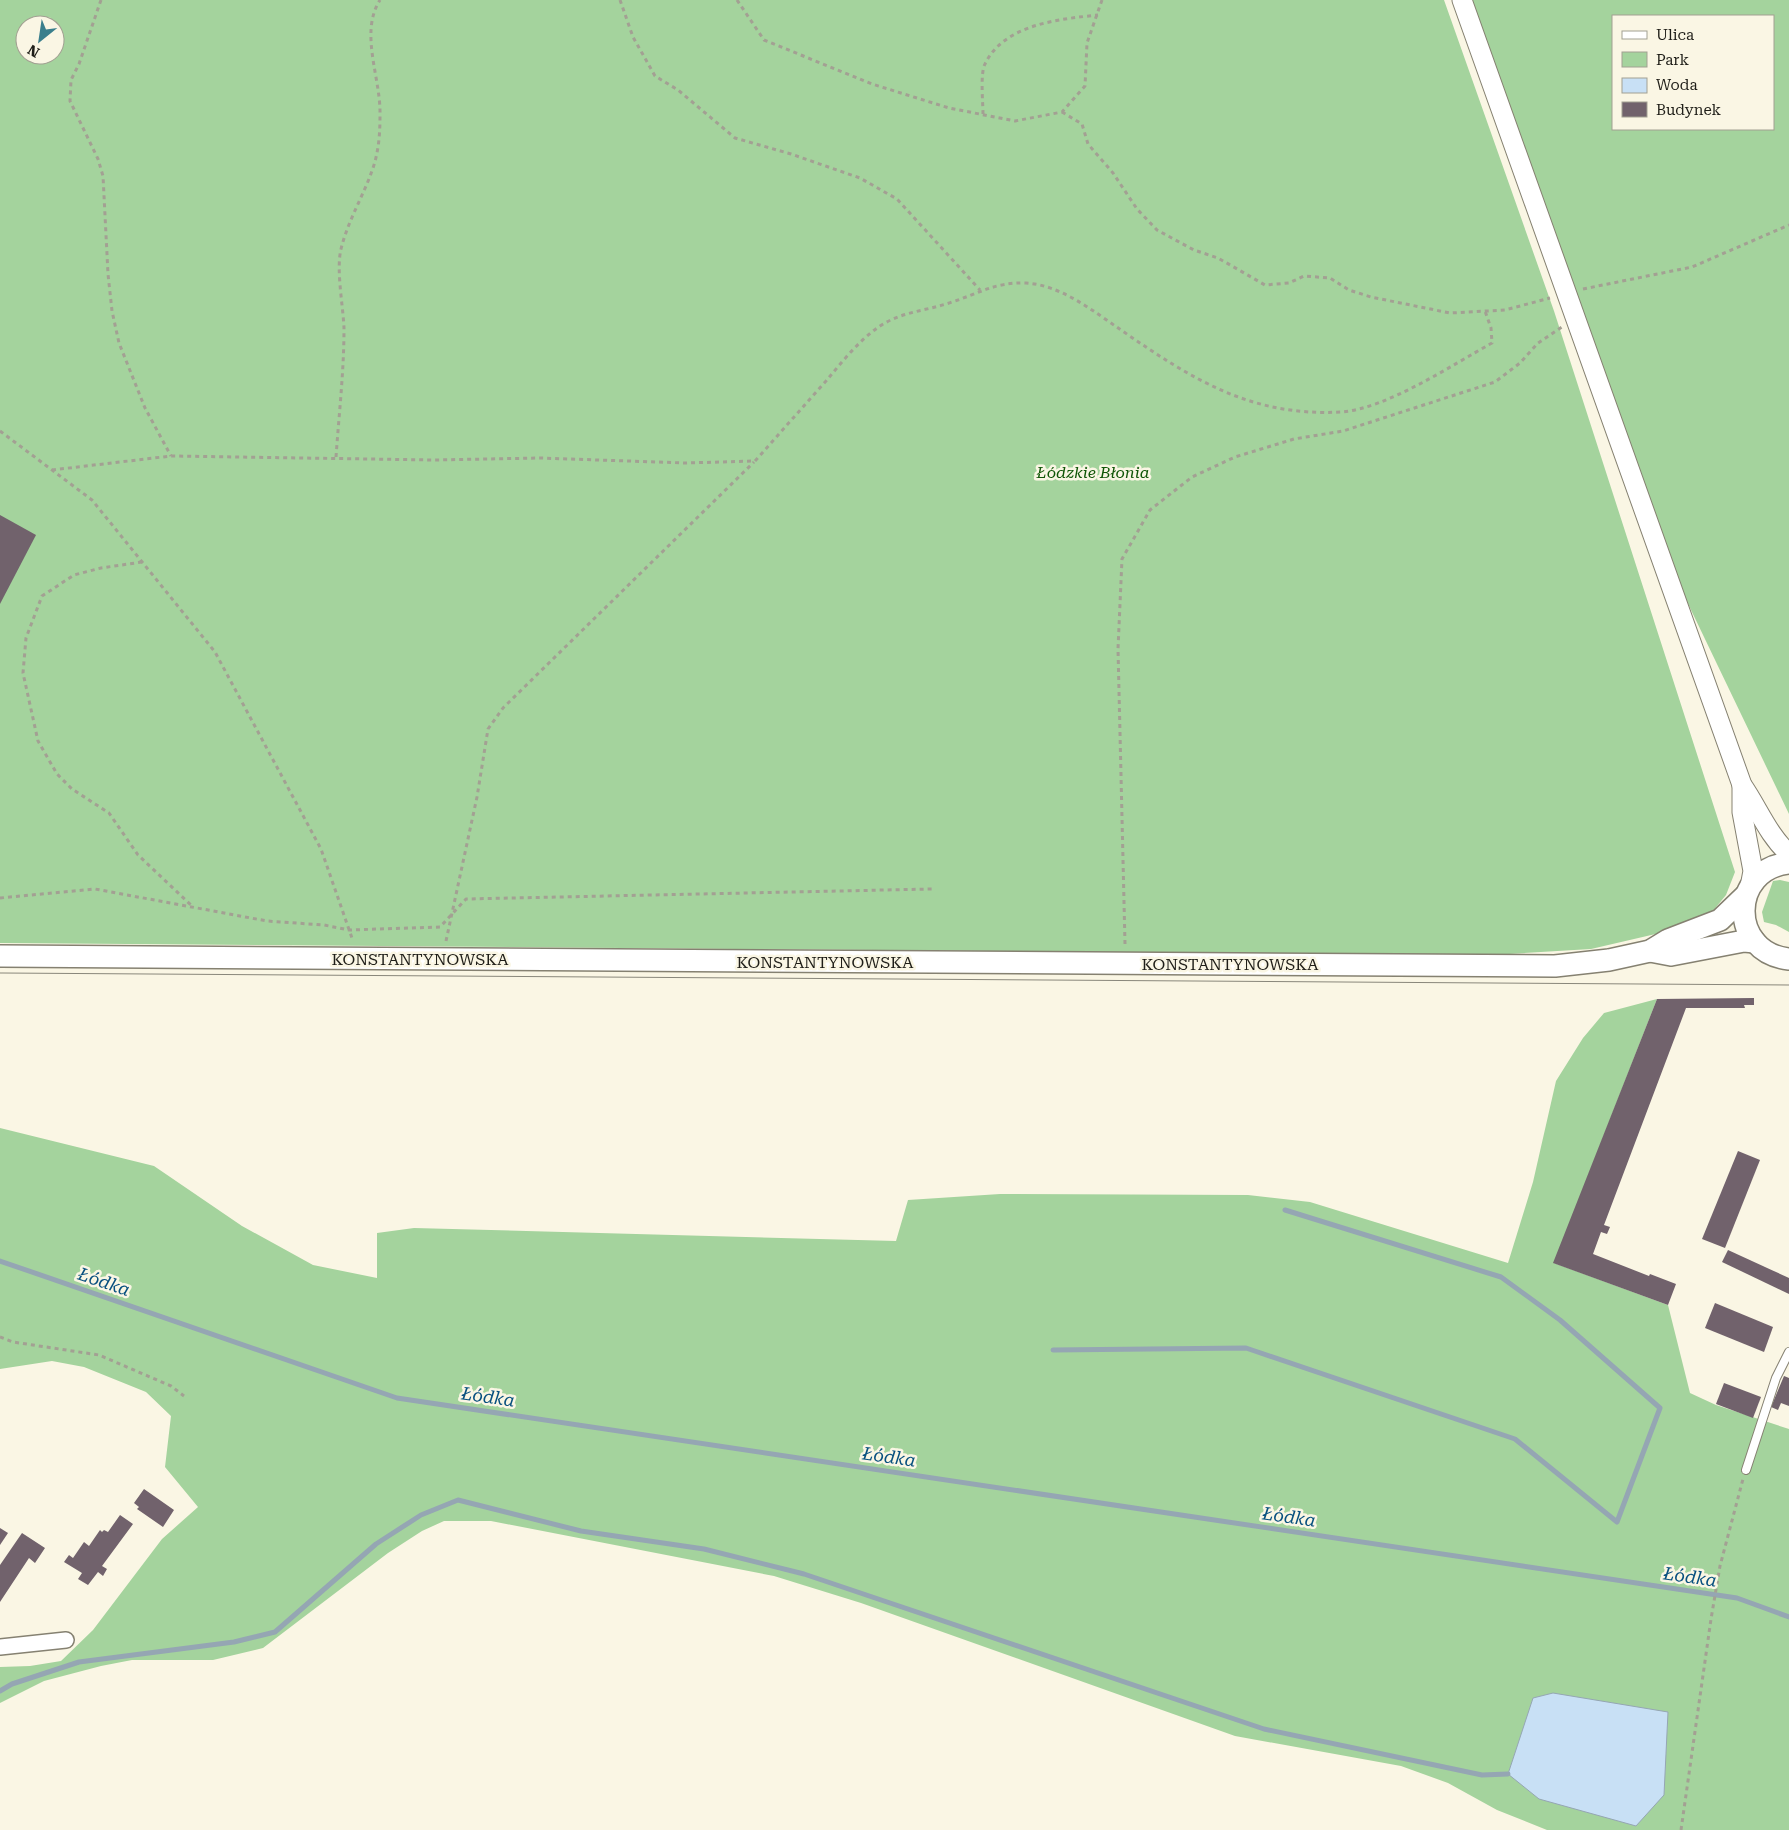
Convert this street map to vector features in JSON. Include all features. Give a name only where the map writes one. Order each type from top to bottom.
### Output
[{"type":"main road","name":"KONSTANTYNOWSKA","points":[[0,956],[1555,966],[1610,960],[1650,951],[1668,940],[1720,920],[1766,870],[1789,863]]},
{"type":"main road","points":[[1748,891],[1744,919],[1755,942],[1768,952],[1789,959]]},
{"type":"main road","name":"KONSTANTYNOWSKA","points":[[1650,951],[1671,956],[1744,941],[1755,942]]},
{"type":"street","points":[[1462,0],[1742,785],[1759,808],[1771,835],[1789,854]]},
{"type":"street","points":[[1742,785],[1742,812],[1751,852],[1753,871],[1748,891]]},
{"type":"street","points":[[0,1647],[66,1640]]},
{"type":"lane","points":[[1746,1470],[1776,1378],[1789,1352]]},
{"type":"path","points":[[100,0],[79,64],[71,80],[70,100],[98,159],[103,176],[108,274],[120,343],[144,408],[171,456]]},
{"type":"path","points":[[336,457],[344,342],[339,265],[341,249],[357,203],[373,168],[379,144],[379,88],[370,36],[375,9],[380,0]]},
{"type":"path","points":[[620,0],[633,37],[656,76],[678,90],[735,138],[791,154],[860,178],[897,199],[980,290]]},
{"type":"path","points":[[737,0],[764,40],[872,84],[949,108],[1016,121],[1062,112],[1085,86],[1088,43],[1102,0]]},
{"type":"path","points":[[983,115],[984,65],[1000,44],[1023,30],[1062,19],[1098,15]]},
{"type":"path","points":[[1062,112],[1082,124],[1088,144],[1113,174],[1137,209],[1157,230],[1194,250],[1218,258],[1266,285],[1289,283],[1304,276],[1330,278],[1349,290],[1437,312],[1505,310],[1566,293],[1692,267],[1789,225]]},
{"type":"path","points":[[443,959],[477,797],[488,729],[503,708],[755,461],[848,355],[879,326],[901,314],[953,302],[980,290],[1002,285],[1027,283],[1049,288],[1074,300],[1192,377],[1227,394],[1258,404],[1310,411],[1343,412],[1380,403],[1492,344],[1491,328],[1485,311]]},
{"type":"path","points":[[1125,964],[1118,649],[1122,559],[1150,510],[1192,477],[1235,457],[1294,439],[1343,431],[1494,382],[1520,363],[1538,343],[1576,319]]},
{"type":"path","points":[[0,431],[92,500],[215,652],[321,849],[358,958]]},
{"type":"path","points":[[52,470],[171,456],[336,457],[434,460],[540,458],[686,463],[755,461]]},
{"type":"path","points":[[142,562],[101,568],[74,575],[42,596],[26,638],[22,673],[38,740],[57,774],[72,790],[109,813],[138,855],[194,907]]},
{"type":"path","points":[[0,898],[95,888],[267,920],[324,925],[349,930],[440,927],[466,899],[932,890]]},
{"type":"path","points":[[0,1337],[13,1342],[99,1355],[171,1386],[184,1396]]},
{"type":"path","points":[[1680,1830],[1720,1566],[1746,1470]]},
{"type":"green space","name":"Łódzkie Błonia","points":[[0,0],[1444,0],[1554,311],[1735,872],[1726,895],[1712,912],[1690,926],[1591,949],[1493,955],[0,943]]},
{"type":"green space","points":[[1472,0],[1789,0],[1789,814],[1680,587]]},
{"type":"green space","points":[[1773,881],[1789,882],[1789,932],[1776,925],[1764,922],[1762,912]]},
{"type":"green space","points":[[1657,999],[1554,1263],[1668,1305],[1690,1393],[1716,1405],[1789,1429],[1789,1830],[1547,1830],[1497,1810],[1448,1783],[1401,1766],[1235,1736],[861,1603],[774,1576],[491,1521],[444,1521],[422,1531],[388,1553],[263,1648],[213,1660],[132,1660],[101,1666],[44,1681],[0,1703],[0,1667],[30,1666],[61,1661],[93,1630],[162,1539],[198,1507],[165,1467],[171,1416],[146,1392],[84,1367],[52,1361],[0,1369],[0,1128],[154,1166],[242,1226],[313,1265],[377,1278],[377,1233],[414,1228],[896,1241],[908,1200],[1000,1194],[1248,1195],[1310,1202],[1508,1263],[1533,1182],[1556,1081],[1583,1038],[1604,1013]]},
{"type":"water","points":[[1553,1693],[1668,1712],[1664,1795],[1636,1826],[1539,1799],[1508,1774],[1533,1698]]},
{"type":"building","points":[[0,515],[36,535],[0,604]]},
{"type":"building","points":[[1754,998],[1754,1005],[1744,1005],[1745,1008],[1686,1008],[1604,1225],[1610,1227],[1607,1234],[1601,1232],[1593,1254],[1649,1276],[1650,1274],[1676,1284],[1668,1305],[1553,1263],[1657,999]]},
{"type":"building","points":[[1738,1151],[1760,1160],[1725,1248],[1702,1239]]},
{"type":"building","points":[[1728,1250],[1789,1278],[1789,1294],[1722,1262]]},
{"type":"building","points":[[1715,1303],[1773,1327],[1764,1352],[1705,1328]]},
{"type":"building","points":[[1784,1376],[1789,1378],[1789,1406],[1781,1403],[1778,1410],[1771,1407]]},
{"type":"building","points":[[1724,1383],[1761,1397],[1753,1418],[1716,1404]]},
{"type":"building","points":[[144,1489],[174,1510],[163,1527],[137,1509],[139,1507],[134,1503]]},
{"type":"building","points":[[120,1515],[133,1524],[102,1566],[107,1569],[103,1576],[98,1572],[88,1585],[78,1579],[82,1573],[64,1562],[69,1555],[73,1558],[84,1542],[89,1546],[100,1530],[108,1532]]},
{"type":"building","points":[[0,1528],[8,1533],[0,1545]]},
{"type":"building","points":[[22,1533],[45,1548],[35,1563],[29,1558],[0,1602],[0,1565]]},
{"type":"waterway","points":[[1053,1350],[1246,1348],[1515,1439],[1617,1522],[1660,1408],[1560,1320],[1501,1277],[1285,1210]]},
{"type":"waterway","name":"Łódka","points":[[0,1261],[397,1398],[1737,1598],[1789,1617]]},
{"type":"waterway","points":[[0,1691],[12,1684],[79,1662],[234,1642],[275,1632],[376,1544],[421,1515],[458,1500],[581,1531],[704,1549],[804,1574],[1264,1729],[1482,1775],[1508,1774]]},
{"type":"tram line","points":[[0,973],[1789,985]]}]
